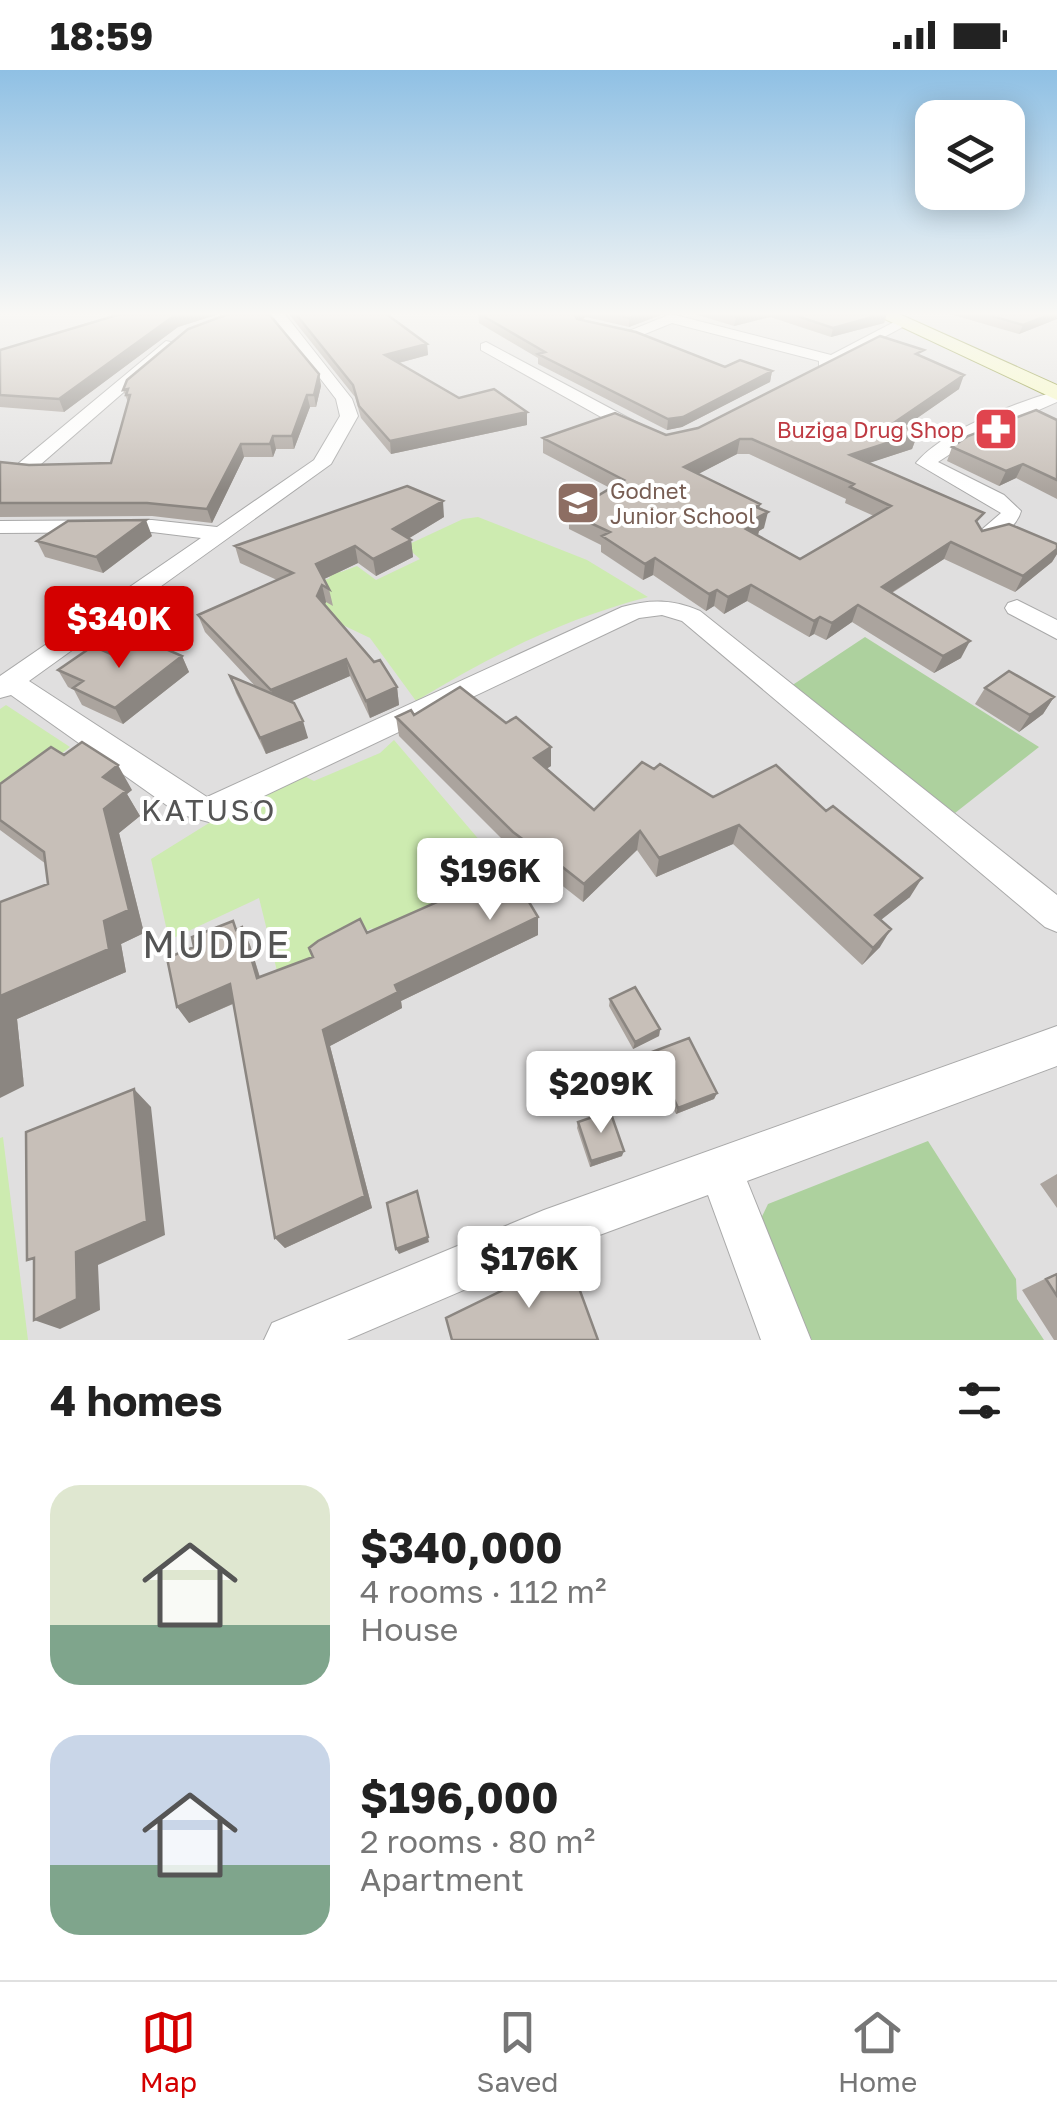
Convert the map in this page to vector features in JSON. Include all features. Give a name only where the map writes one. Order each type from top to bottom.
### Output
[{"type":"street","points":[[26,468],[136,372]]},
{"type":"street","points":[[324,372],[344,399],[349,416],[322,464],[6,685],[190,805],[209,810],[631,612],[656,606],[675,608],[691,616],[809,710],[1057,916]]},
{"type":"street","points":[[533,372],[648,435],[665,440]]},
{"type":"street","points":[[1010,372],[1057,394]]},
{"type":"street","points":[[983,538],[1011,516],[1011,511],[997,499],[926,463],[930,456],[974,432],[1057,394]]},
{"type":"street","points":[[0,527],[152,526],[222,534]]},
{"type":"street","points":[[1016,608],[1057,631]]},
{"type":"street","points":[[290,1340],[544,1233],[1057,1046]]},
{"type":"street","points":[[721,1171],[786,1340]]},
{"type":"shaded area","points":[[0,372],[1057,372],[1057,1340],[0,1340]]},
{"type":"green space","points":[[478,517],[587,560],[648,597],[586,616],[528,640],[416,701],[370,638],[282,596],[330,578],[322,569],[331,565],[341,572],[357,566],[376,580],[420,559],[405,546],[463,519]]},
{"type":"green space","points":[[865,637],[1039,747],[955,813],[791,686]]},
{"type":"green space","points":[[6,705],[70,747],[0,802],[0,709]]},
{"type":"green space","points":[[394,740],[510,876],[380,940],[372,928],[278,975],[259,898],[169,940],[151,859],[209,823],[304,776],[314,781],[380,753]]},
{"type":"green space","points":[[3,1137],[28,1340],[0,1340]]},
{"type":"green space","points":[[928,1141],[1016,1279],[1017,1299],[1044,1340],[812,1340],[755,1231],[768,1204]]},
{"type":"building","points":[[0,372],[96,372],[59,399],[0,395]]},
{"type":"building","points":[[136,372],[319,374],[314,395],[307,395],[292,436],[273,436],[270,444],[241,444],[207,509],[147,503],[0,503],[0,462],[111,463],[130,395],[126,395],[128,389],[123,390]]},
{"type":"building","points":[[343,372],[415,372],[459,398],[494,389],[527,412],[390,441],[359,406],[353,385]]},
{"type":"building","points":[[575,372],[770,372],[683,417],[668,419]]},
{"type":"building","points":[[808,372],[958,372],[964,375],[895,422],[918,433],[850,455],[984,513],[976,521],[982,531],[1009,524],[1057,544],[1057,549],[1023,576],[951,542],[882,587],[970,641],[943,656],[858,605],[832,623],[820,617],[814,621],[751,585],[728,597],[717,590],[709,594],[655,558],[645,564],[602,536],[610,532],[569,513],[624,480],[543,438],[615,413],[666,435],[698,428]],"holes":[[[740,439],[752,439],[854,484],[850,487],[891,506],[800,559],[746,529],[768,512],[756,507],[760,504],[684,467]]]},
{"type":"building","points":[[1036,410],[1057,420],[1057,480],[1023,464],[1006,471],[952,447],[968,436]]},
{"type":"building","points":[[407,486],[443,501],[393,529],[411,540],[373,559],[355,546],[316,564],[329,589],[322,585],[317,596],[374,662],[380,660],[397,687],[366,701],[346,659],[271,690],[198,615],[293,573],[235,546]]},
{"type":"building","points":[[146,520],[96,557],[37,541],[68,521]]},
{"type":"building","points":[[145,640],[182,656],[115,708],[73,688],[83,681],[58,670],[93,646],[111,654],[126,643],[135,647]]},
{"type":"building","points":[[1009,671],[1054,697],[1030,715],[985,688]]},
{"type":"building","points":[[230,676],[294,703],[303,721],[260,738]]},
{"type":"building","points":[[460,687],[506,723],[516,717],[551,747],[534,758],[594,810],[642,762],[654,769],[660,764],[713,797],[776,765],[826,811],[833,806],[922,878],[875,915],[891,929],[873,948],[739,825],[659,858],[640,831],[584,884],[556,862],[523,892],[538,917],[395,985],[398,992],[323,1030],[365,1196],[275,1238],[230,984],[177,1007],[167,958],[194,947],[192,937],[233,921],[236,930],[242,927],[257,978],[313,957],[309,948],[360,919],[367,933],[544,855],[513,832],[396,717],[411,710],[414,715]]},
{"type":"building","points":[[82,742],[118,765],[103,777],[126,791],[104,809],[129,910],[104,921],[109,949],[0,996],[0,902],[48,884],[44,852],[0,820],[0,784],[51,747],[64,755]]},
{"type":"building","points":[[635,987],[660,1029],[635,1042],[610,999]]},
{"type":"building","points":[[689,1038],[717,1093],[678,1108],[652,1052]]},
{"type":"building","points":[[134,1089],[147,1221],[76,1252],[77,1299],[34,1320],[34,1258],[27,1260],[26,1132]]},
{"type":"building","points":[[610,1111],[624,1151],[591,1161],[578,1122]]},
{"type":"building","points":[[417,1191],[428,1237],[396,1249],[387,1203]]},
{"type":"building","points":[[568,1258],[598,1340],[452,1340],[446,1318]]},
{"type":"building","points":[[1057,1274],[1057,1296],[1046,1279]]},
{"type":"place","name":"Buziga Drug Shop","points":[[996,429]]},
{"type":"place","name":"Godnet Junior School","points":[[578,503]]},
{"type":"district","name":"KATUSO","points":[[209,810]]},
{"type":"district","name":"MUDDE","points":[[217,943]]}]
